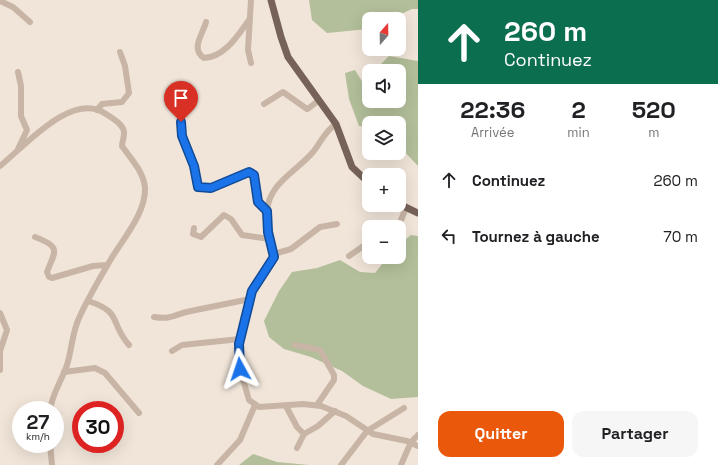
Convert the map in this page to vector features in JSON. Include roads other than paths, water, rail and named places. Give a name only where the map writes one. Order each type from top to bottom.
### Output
[{"type":"main road","points":[[271,0],[284,49],[294,66],[336,124],[350,164],[362,177]]},
{"type":"main road","points":[[406,208],[418,213]]},
{"type":"street","points":[[251,0],[248,53],[251,63]]},
{"type":"street","points":[[0,1],[13,7],[30,22]]},
{"type":"street","points":[[206,22],[198,38],[199,54],[204,58],[223,50],[233,42],[249,20]]},
{"type":"street","points":[[97,110],[102,104],[122,102],[129,93],[125,66],[120,52]]},
{"type":"street","points":[[17,150],[26,130],[21,116],[18,72]]},
{"type":"street","points":[[264,104],[283,92],[307,109],[319,100]]},
{"type":"street","points":[[0,166],[17,150],[63,115],[82,110],[97,110],[105,114],[124,130],[122,146],[138,167],[145,188],[143,200],[132,228],[107,265],[73,332],[64,372],[51,401]]},
{"type":"street","points":[[181,122],[182,136],[194,166],[198,187],[211,188],[249,172],[254,175],[258,202],[267,211]]},
{"type":"street","points":[[336,124],[324,135],[312,153],[276,186],[269,198],[267,211],[270,239],[274,254],[271,263],[254,285],[238,349],[240,369],[250,400],[255,405],[264,407],[303,404],[316,405],[346,416],[367,431],[411,442],[418,446]]},
{"type":"street","points":[[194,228],[193,234],[200,237],[224,215],[228,216],[239,232],[246,237],[270,239]]},
{"type":"street","points":[[274,254],[291,249],[320,227],[337,224]]},
{"type":"street","points":[[34,238],[45,241],[55,252],[47,272],[52,278],[93,266],[107,265]]},
{"type":"street","points":[[349,256],[362,247]]},
{"type":"street","points":[[154,317],[165,319],[174,318],[188,311],[250,299]]},
{"type":"street","points":[[88,301],[100,305],[111,312],[120,332],[129,345]]},
{"type":"street","points":[[0,313],[7,330],[0,350],[0,370]]},
{"type":"street","points":[[172,351],[182,345],[240,339]]},
{"type":"street","points":[[295,345],[320,350],[334,375],[334,380],[316,405]]},
{"type":"street","points":[[64,372],[100,369],[139,413]]},
{"type":"street","points":[[217,465],[240,440],[255,405]]},
{"type":"street","points":[[286,406],[297,427],[304,434]]},
{"type":"street","points":[[341,465],[367,431],[404,408]]},
{"type":"street","points":[[297,448],[304,434],[318,426],[335,411]]},
{"type":"street","points":[[401,465],[411,442],[418,435]]},
{"type":"street","points":[[51,453],[52,465]]}]
